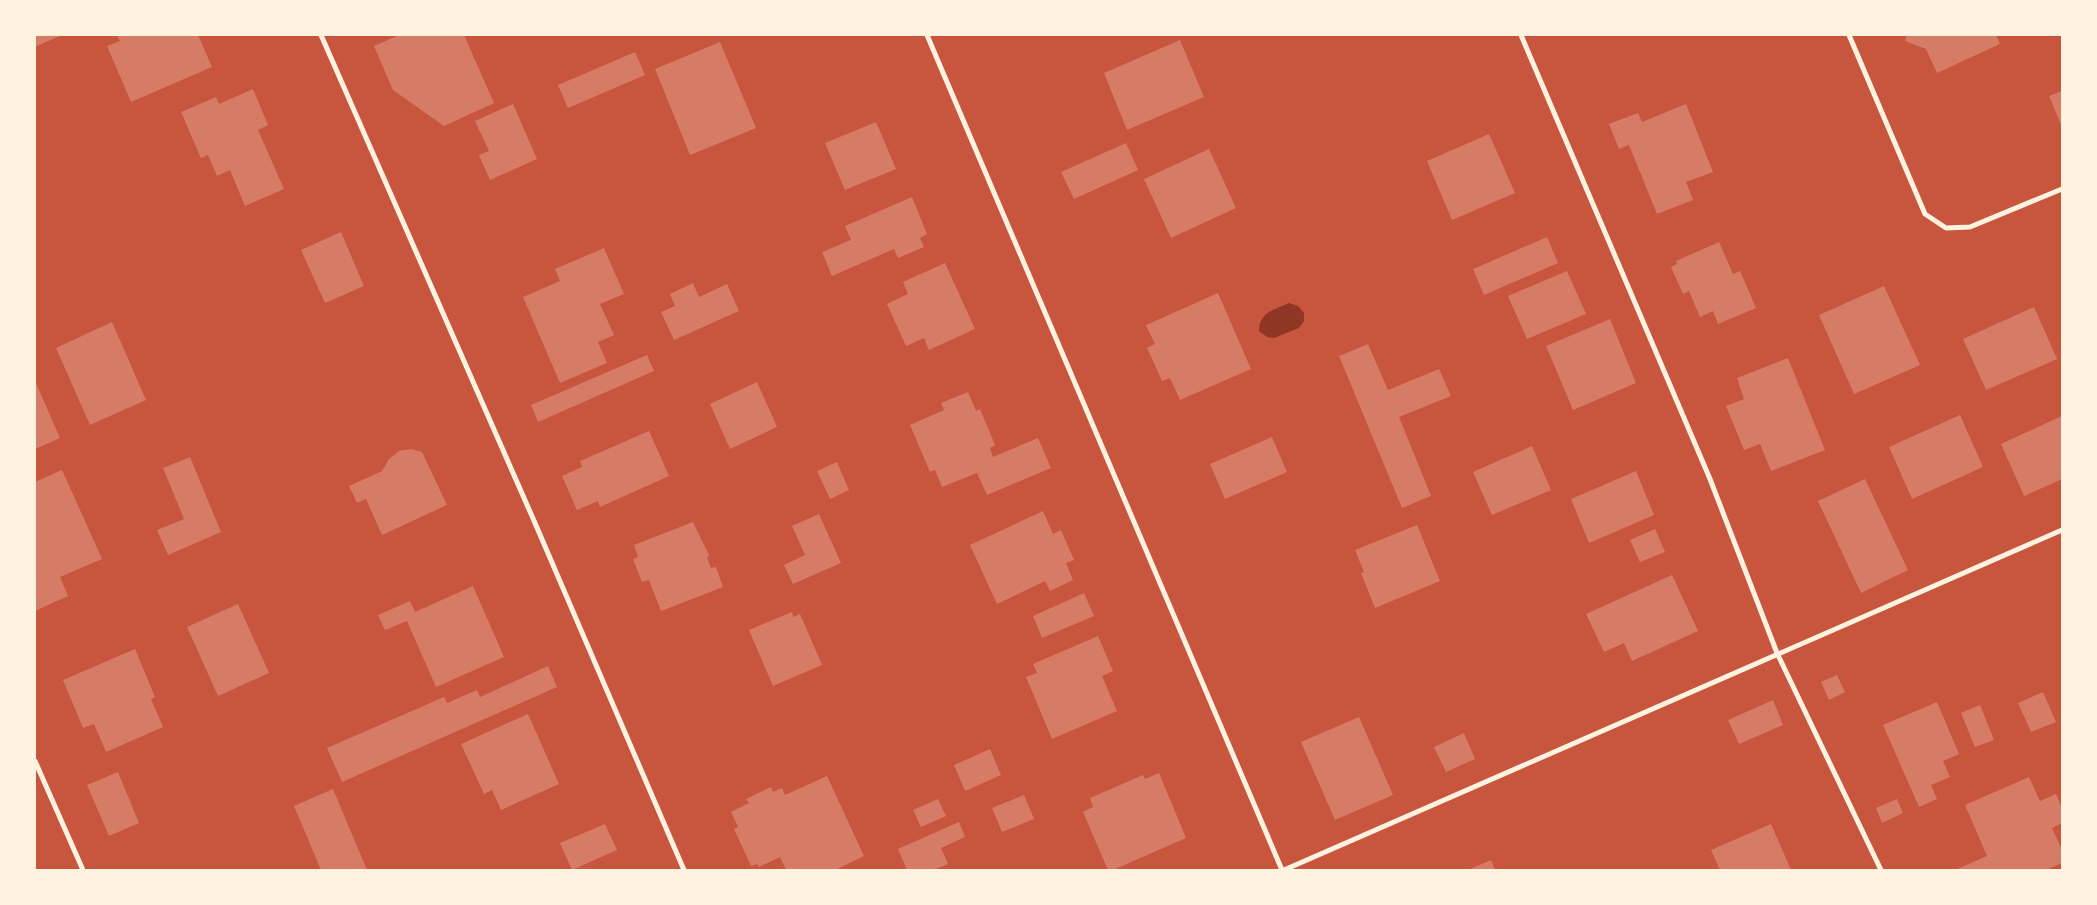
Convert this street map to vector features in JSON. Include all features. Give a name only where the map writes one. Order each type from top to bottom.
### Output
[{"type":"street","points":[[322,35],[684,870]]},
{"type":"street","points":[[927,35],[1280,870],[2062,530]]},
{"type":"street","points":[[1521,35],[1710,479],[1777,653],[1881,870]]},
{"type":"street","points":[[1849,35],[1924,214],[1946,228],[1970,227],[2062,189]]},
{"type":"street","points":[[35,761],[83,870]]},
{"type":"shaded area","points":[[1289,303],[1298,306],[1304,313],[1304,321],[1299,328],[1274,338],[1267,337],[1259,331],[1262,320],[1268,312]]},
{"type":"building","points":[[35,35],[62,35],[35,47]]},
{"type":"building","points":[[117,35],[198,35],[212,67],[131,102],[107,46],[120,41]]},
{"type":"building","points":[[399,35],[464,35],[494,103],[444,126],[393,90],[374,46]]},
{"type":"building","points":[[1907,35],[1996,35],[2000,44],[1937,73],[1926,49],[1905,41]]},
{"type":"building","points":[[1180,40],[1204,97],[1127,130],[1104,73]]},
{"type":"building","points":[[720,42],[756,128],[690,155],[655,69]]},
{"type":"building","points":[[635,52],[645,75],[568,108],[558,85]]},
{"type":"building","points":[[253,89],[268,125],[258,130],[284,189],[245,206],[230,170],[217,176],[208,155],[201,158],[181,112],[216,97],[219,104]]},
{"type":"building","points":[[2062,91],[2062,127],[2049,96]]},
{"type":"building","points":[[513,104],[537,159],[490,180],[479,155],[489,151],[475,121]]},
{"type":"building","points":[[1686,104],[1713,172],[1686,182],[1693,200],[1657,214],[1629,145],[1619,149],[1609,124],[1638,113],[1642,122]]},
{"type":"building","points":[[876,122],[896,169],[845,190],[825,143]]},
{"type":"building","points":[[1489,134],[1515,193],[1452,220],[1427,161]]},
{"type":"building","points":[[1126,143],[1138,170],[1074,199],[1061,172]]},
{"type":"building","points":[[1209,149],[1236,208],[1171,238],[1144,179]]},
{"type":"building","points":[[912,197],[927,234],[920,238],[924,247],[898,258],[894,249],[832,276],[822,252],[851,240],[845,226]]},
{"type":"building","points":[[341,232],[364,286],[325,303],[301,250]]},
{"type":"building","points":[[1547,237],[1558,263],[1484,295],[1473,269]]},
{"type":"building","points":[[1719,242],[1733,274],[1740,271],[1756,308],[1718,324],[1713,311],[1700,317],[1689,291],[1683,294],[1671,267],[1677,264],[1676,261]]},
{"type":"building","points":[[604,248],[624,294],[600,304],[614,335],[598,342],[607,363],[560,383],[523,297],[560,281],[555,269]]},
{"type":"building","points":[[945,263],[975,329],[929,350],[924,338],[906,346],[887,304],[908,294],[903,282]]},
{"type":"building","points":[[1567,271],[1586,314],[1527,339],[1508,296]]},
{"type":"building","points":[[693,283],[699,297],[727,284],[739,311],[674,340],[661,312],[675,306],[670,294]]},
{"type":"building","points":[[1884,286],[1920,365],[1854,394],[1819,315]]},
{"type":"building","points":[[1218,293],[1251,369],[1180,400],[1170,378],[1162,381],[1147,348],[1155,344],[1146,325]]},
{"type":"building","points":[[2034,307],[2057,359],[1986,390],[1963,339]]},
{"type":"building","points":[[1610,319],[1636,383],[1573,410],[1546,346]]},
{"type":"building","points":[[112,322],[146,400],[90,425],[56,348]]},
{"type":"building","points":[[1368,344],[1388,390],[1439,369],[1451,396],[1399,417],[1431,496],[1402,508],[1339,356]]},
{"type":"building","points":[[647,355],[654,371],[538,422],[531,405]]},
{"type":"building","points":[[1788,358],[1825,450],[1771,471],[1760,444],[1744,450],[1726,406],[1744,399],[1737,378]]},
{"type":"building","points":[[35,381],[60,438],[35,449]]},
{"type":"building","points":[[757,382],[777,427],[730,449],[710,404]]},
{"type":"building","points":[[968,392],[976,411],[980,409],[995,445],[990,448],[993,457],[1038,438],[1051,468],[987,495],[977,473],[942,487],[935,470],[930,472],[910,425],[944,410],[941,403]]},
{"type":"building","points":[[1960,415],[1983,467],[1912,499],[1889,447]]},
{"type":"building","points":[[2062,416],[2062,479],[2024,496],[2001,444]]},
{"type":"building","points":[[649,431],[669,476],[600,507],[598,501],[577,510],[562,476],[582,467],[580,461]]},
{"type":"building","points":[[1272,437],[1287,472],[1225,499],[1210,464]]},
{"type":"building","points":[[1532,446],[1551,490],[1492,515],[1473,472]]},
{"type":"building","points":[[411,449],[422,452],[447,505],[382,535],[366,499],[357,503],[349,486],[382,471],[389,459],[399,451]]},
{"type":"building","points":[[190,457],[221,532],[168,555],[157,530],[184,519],[163,468]]},
{"type":"building","points":[[837,462],[849,490],[830,499],[817,471]]},
{"type":"building","points":[[62,470],[102,559],[60,577],[68,596],[35,611],[35,482]]},
{"type":"building","points":[[1636,471],[1654,515],[1589,543],[1571,499]]},
{"type":"building","points":[[1865,479],[1908,570],[1861,593],[1818,501]]},
{"type":"building","points":[[1043,511],[1053,534],[1061,530],[1074,560],[1066,563],[1073,580],[1050,591],[1045,581],[997,604],[970,545]]},
{"type":"building","points":[[819,514],[841,563],[793,584],[784,565],[805,555],[792,526]]},
{"type":"building","points":[[693,522],[709,555],[707,558],[711,568],[716,567],[723,587],[661,611],[649,580],[642,582],[633,559],[638,557],[634,545]]},
{"type":"building","points":[[1417,525],[1440,581],[1375,608],[1361,573],[1364,572],[1355,550]]},
{"type":"building","points":[[1655,529],[1665,552],[1640,562],[1630,540]]},
{"type":"building","points":[[1672,575],[1698,631],[1632,661],[1624,643],[1604,652],[1586,614]]},
{"type":"building","points":[[473,586],[504,657],[436,687],[407,621],[385,630],[378,615],[410,601],[415,612]]},
{"type":"building","points":[[1084,593],[1094,616],[1042,638],[1033,616]]},
{"type":"building","points":[[238,604],[269,673],[218,696],[187,627]]},
{"type":"building","points":[[792,612],[793,617],[800,614],[822,665],[773,686],[749,630]]},
{"type":"building","points":[[1098,636],[1113,671],[1102,676],[1117,711],[1052,739],[1026,677],[1037,673],[1033,664]]},
{"type":"building","points":[[135,649],[155,697],[151,699],[163,727],[106,752],[94,724],[83,728],[63,680]]},
{"type":"building","points":[[548,666],[557,687],[342,782],[327,748],[444,697],[447,703],[477,690],[480,697]]},
{"type":"building","points":[[1837,675],[1845,692],[1829,700],[1821,682]]},
{"type":"building","points":[[2043,692],[2056,722],[2031,732],[2018,703]]},
{"type":"building","points":[[1773,700],[1783,725],[1739,744],[1728,720]]},
{"type":"building","points":[[1937,702],[1959,754],[1943,761],[1950,777],[1931,785],[1937,799],[1919,807],[1883,725]]},
{"type":"building","points":[[1980,705],[1994,740],[1975,747],[1961,713]]},
{"type":"building","points":[[528,714],[559,784],[501,810],[492,790],[484,794],[461,744]]},
{"type":"building","points":[[1359,717],[1393,795],[1335,820],[1301,742]]},
{"type":"building","points":[[1464,733],[1475,759],[1446,772],[1434,747]]},
{"type":"building","points":[[990,749],[1001,775],[965,791],[954,765]]},
{"type":"building","points":[[118,772],[139,823],[109,836],[87,785]]},
{"type":"building","points":[[1159,773],[1186,838],[1113,870],[1108,870],[1083,812],[1093,807],[1090,798],[1143,775],[1145,779]]},
{"type":"building","points":[[827,776],[864,856],[835,870],[786,870],[780,857],[759,867],[757,864],[751,866],[734,829],[738,827],[731,812],[749,803],[746,799],[771,787],[773,792],[782,788],[785,795]]},
{"type":"building","points":[[2029,777],[2040,801],[2056,794],[2062,808],[2062,823],[2052,828],[2062,850],[2062,863],[2046,870],[1955,870],[1987,856],[1965,805]]},
{"type":"building","points":[[333,789],[367,870],[321,870],[294,806]]},
{"type":"building","points":[[1024,795],[1034,819],[1002,832],[992,808]]},
{"type":"building","points":[[938,799],[946,816],[921,827],[913,810]]},
{"type":"building","points":[[1897,799],[1903,813],[1882,823],[1876,808]]},
{"type":"building","points":[[959,822],[965,837],[941,848],[948,864],[933,870],[907,870],[898,849]]},
{"type":"building","points":[[605,824],[617,850],[572,870],[560,843]]},
{"type":"building","points":[[1771,824],[1791,870],[1720,870],[1711,850]]},
{"type":"building","points":[[1491,860],[1495,870],[1468,870]]}]
